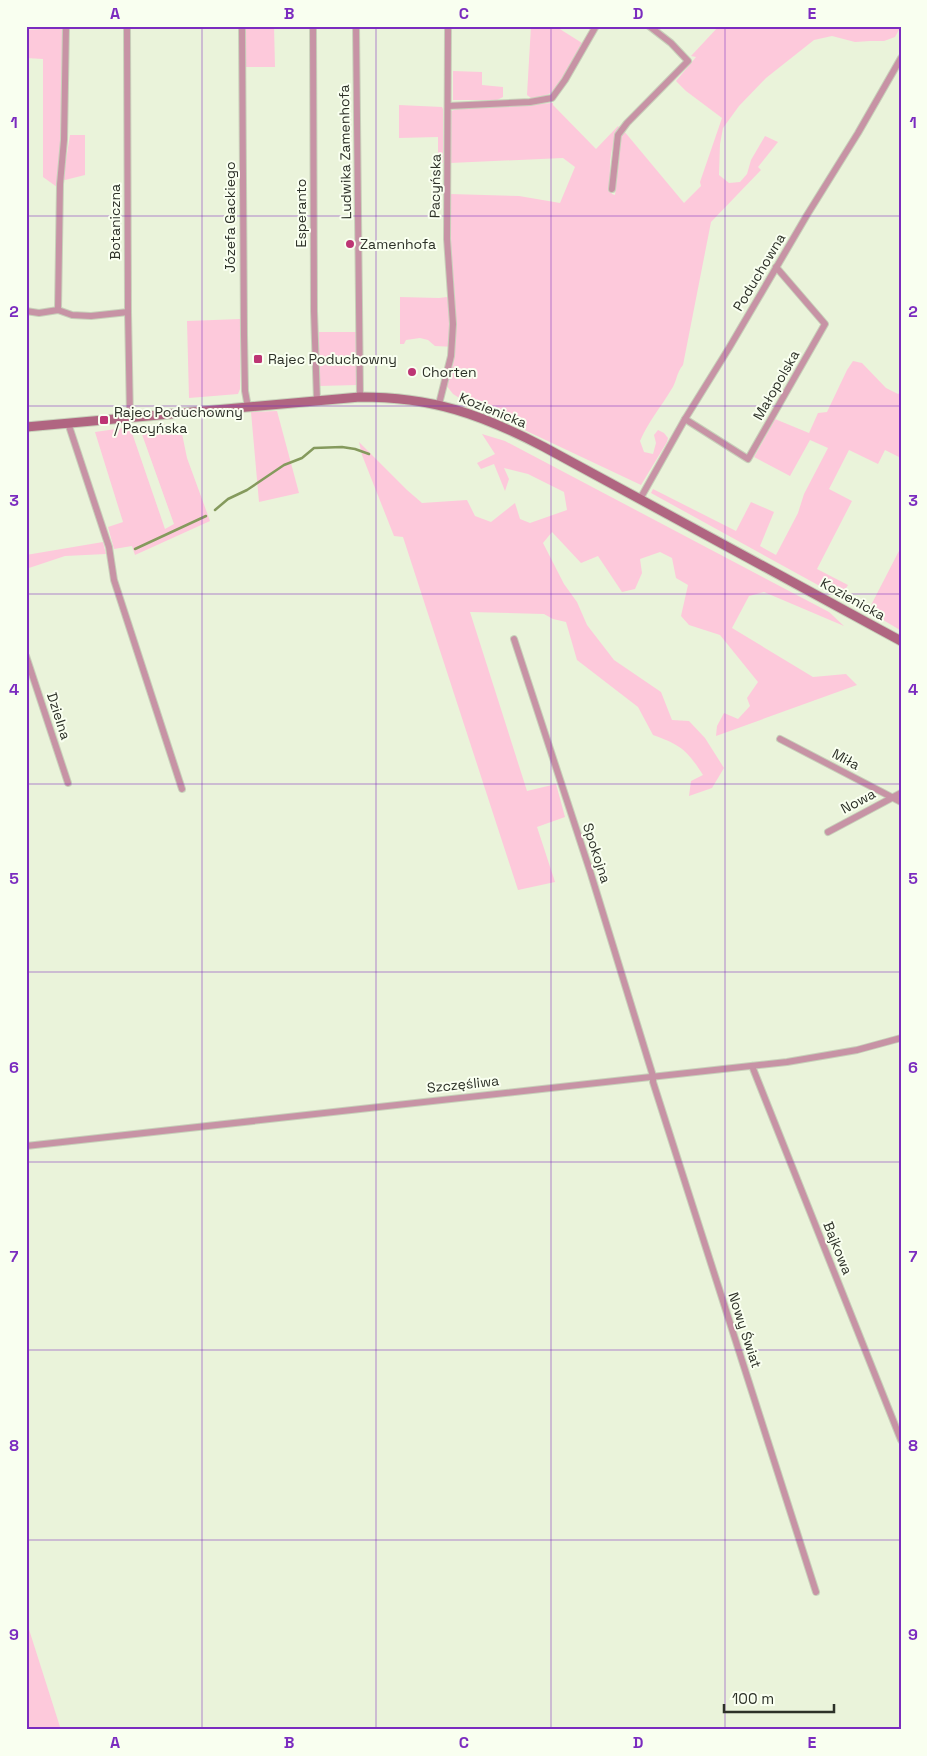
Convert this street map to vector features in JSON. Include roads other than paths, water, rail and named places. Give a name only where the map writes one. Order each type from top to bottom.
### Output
[{"type":"main road","name":"Kozienicka","points":[[26,427],[360,397],[402,399],[438,404],[471,413],[515,432],[901,641]]},
{"type":"street","points":[[58,310],[60,184],[64,140],[66,26]]},
{"type":"street","name":"Botaniczna","points":[[127,26],[130,418]]},
{"type":"street","name":"Józefa Gackiego","points":[[242,26],[244,335],[245,391],[248,407]]},
{"type":"street","name":"Esperanto","points":[[313,26],[314,311],[317,400]]},
{"type":"street","name":"Ludwika Zamenhofa","points":[[356,26],[360,397]]},
{"type":"street","name":"Pacyńska","points":[[438,404],[451,356],[453,324],[447,240],[448,26]]},
{"type":"street","points":[[448,106],[530,102],[552,98],[565,80],[596,26]]},
{"type":"street","points":[[612,189],[618,135],[627,123],[688,61],[671,43],[649,26]]},
{"type":"street","name":"Poduchowna","points":[[640,498],[685,419],[858,133],[901,58]]},
{"type":"street","name":"Małopolska","points":[[685,419],[748,459],[825,324],[776,267]]},
{"type":"street","points":[[26,311],[39,313],[58,310],[72,315],[92,316],[128,312]]},
{"type":"street","points":[[68,423],[110,547],[114,580],[182,789]]},
{"type":"street","name":"Spokojna","points":[[514,639],[590,871],[653,1076]]},
{"type":"street","name":"Dzielna","points":[[26,656],[68,784]]},
{"type":"street","name":"Miła","points":[[780,739],[901,802]]},
{"type":"street","name":"Nowa","points":[[828,832],[901,793]]},
{"type":"street","name":"Szczęśliwa","points":[[26,1146],[787,1062],[857,1050],[901,1038]]},
{"type":"street","name":"Bajkowa","points":[[752,1066],[901,1440]]},
{"type":"street","name":"Nowy Świat","points":[[653,1076],[653,1082],[816,1592]]},
{"type":"waterway","points":[[215,510],[228,499],[247,490],[284,465],[302,458],[314,448],[342,447],[369,454]]},
{"type":"waterway","points":[[135,549],[206,516]]},
{"type":"place","name":"Zamenhofa","points":[[350,244]]},
{"type":"place","name":"Rajec Poduchowny","points":[[258,359]]},
{"type":"place","name":"Chorten","points":[[412,372]]},
{"type":"place","name":"Rajec Poduchowny / Pacyńska","points":[[104,420]]}]
